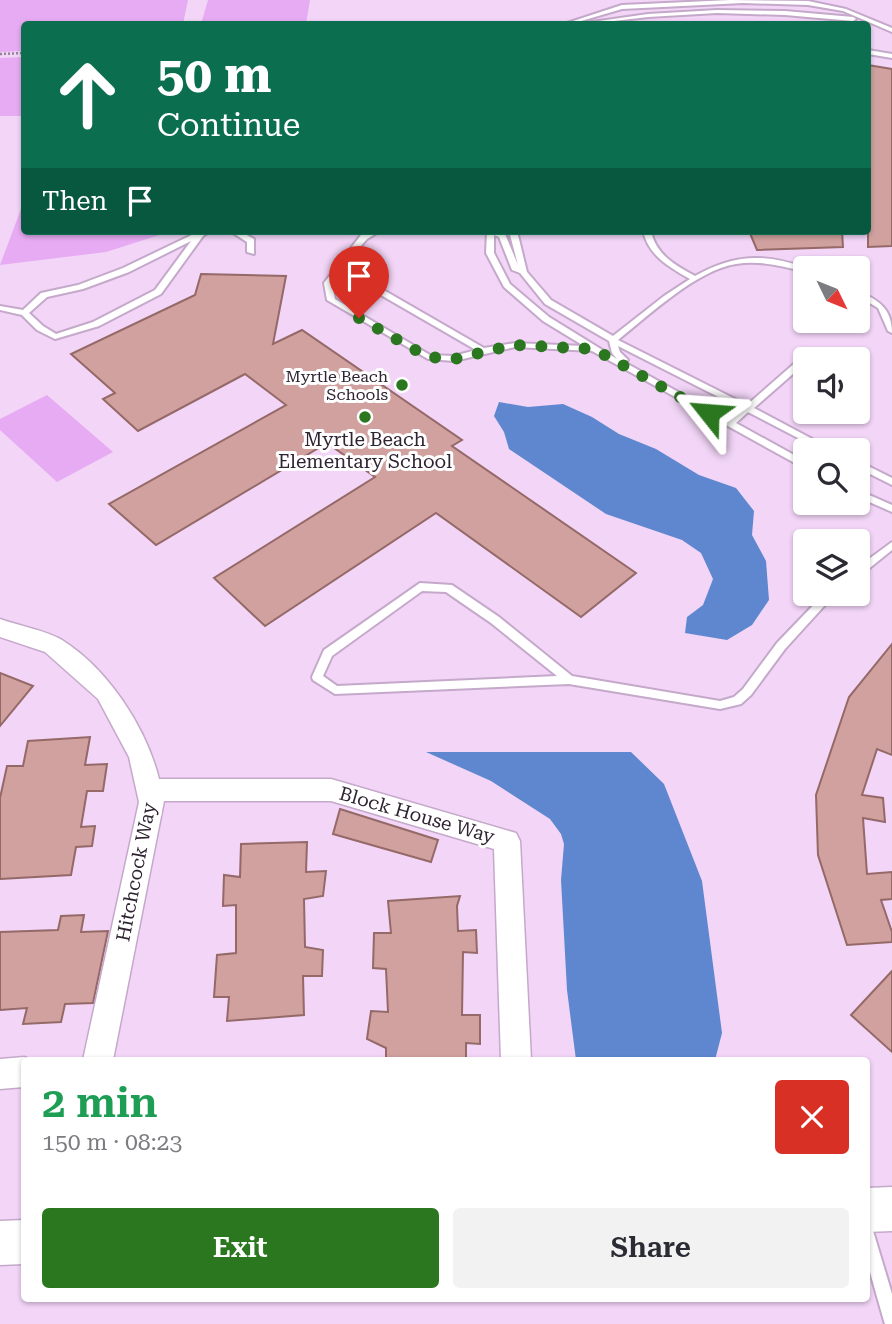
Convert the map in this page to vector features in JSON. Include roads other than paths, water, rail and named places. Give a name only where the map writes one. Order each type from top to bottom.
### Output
[{"type":"main road","points":[[870,1210],[892,1209]]},
{"type":"main road","points":[[0,1243],[21,1242]]},
{"type":"street","name":"Hitchcock Way","points":[[0,628],[53,646],[106,692],[141,756],[152,802],[100,1057]]},
{"type":"street","name":"Block House Way","points":[[149,790],[331,790],[507,841],[516,1057]]},
{"type":"street","points":[[0,1073],[21,1072]]},
{"type":"lane","points":[[617,0],[647,14]]},
{"type":"lane","points":[[576,21],[633,6],[743,1],[808,3],[844,10],[870,21]]},
{"type":"lane","points":[[600,21],[647,14],[796,12],[870,21]]},
{"type":"lane","points":[[871,21],[892,30]]},
{"type":"lane","points":[[871,52],[892,56]]},
{"type":"lane","points":[[25,313],[44,295],[80,287],[126,270],[197,235]]},
{"type":"lane","points":[[0,308],[25,313],[40,328],[55,337],[96,324],[158,292],[201,235]]},
{"type":"lane","points":[[241,235],[251,241],[251,252]]},
{"type":"lane","points":[[368,235],[328,283],[331,300],[428,357],[454,359],[514,345],[594,349]]},
{"type":"lane","points":[[492,235],[490,253],[507,285],[546,319],[594,349],[793,458]]},
{"type":"lane","points":[[500,235],[516,268],[523,272],[548,302],[613,340],[806,438]]},
{"type":"lane","points":[[514,235],[523,272]]},
{"type":"lane","points":[[647,235],[648,242],[664,261],[696,279]]},
{"type":"lane","points":[[347,257],[351,274],[482,351]]},
{"type":"lane","points":[[613,340],[696,279],[727,262],[766,261],[793,267]]},
{"type":"lane","points":[[870,300],[881,307],[892,331]]},
{"type":"lane","points":[[613,340],[615,353],[641,374]]},
{"type":"lane","points":[[730,424],[793,369]]},
{"type":"lane","points":[[870,470],[892,482]]},
{"type":"lane","points":[[870,499],[892,509]]},
{"type":"lane","points":[[870,562],[892,545]]},
{"type":"lane","points":[[569,680],[495,620],[448,588],[420,587],[328,653],[317,677],[335,690],[569,680],[720,705],[737,701],[747,692],[781,646],[819,606]]},
{"type":"lane","points":[[870,1245],[892,1321]]},
{"type":"water","points":[[499,402],[528,407],[563,404],[592,417],[619,434],[656,449],[699,475],[736,488],[754,511],[752,535],[766,561],[769,600],[752,625],[727,640],[685,633],[687,617],[703,605],[713,579],[701,553],[682,540],[606,514],[509,449],[504,432],[494,416]]},
{"type":"water","points":[[426,752],[631,752],[664,784],[702,881],[722,1033],[716,1057],[576,1057],[567,990],[561,880],[564,844],[561,834],[550,819],[491,781]]},
{"type":"place","name":"Myrtle Beach Schools","points":[[402,385]]},
{"type":"place","name":"Myrtle Beach Elementary School","points":[[365,417]]}]
